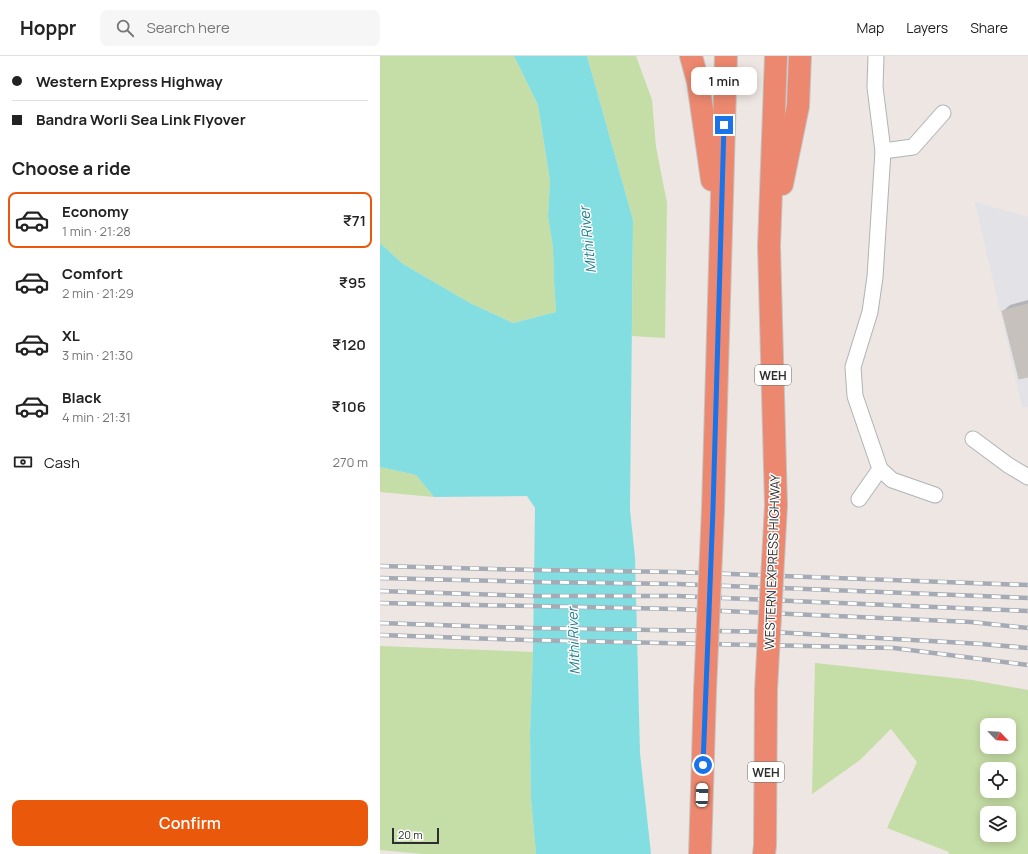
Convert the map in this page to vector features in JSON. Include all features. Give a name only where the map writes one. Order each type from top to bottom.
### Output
[{"type":"highway","points":[[691,56],[698,82],[721,244]]},
{"type":"highway","points":[[700,854],[713,509],[726,56]]},
{"type":"highway","points":[[770,246],[776,56]]},
{"type":"highway","points":[[770,246],[798,106],[800,56]]},
{"type":"highway","name":"WESTERN EXPRESS HIGHWAY","points":[[765,851],[766,690],[776,505],[770,246]]},
{"type":"street","points":[[876,56],[875,87],[883,151],[875,277],[870,312],[853,367],[855,396],[880,469],[892,480],[936,495]]},
{"type":"street","points":[[883,151],[913,147],[943,113]]},
{"type":"street","points":[[973,439],[1008,465],[1028,477]]},
{"type":"street","points":[[858,499],[880,469]]},
{"type":"shaded area","points":[[975,202],[1028,217],[1028,407],[1022,407]]},
{"type":"green space","points":[[380,56],[514,56],[538,105],[550,181],[548,216],[553,248],[556,312],[513,323],[470,303],[403,264],[380,243]]},
{"type":"green space","points":[[587,56],[636,56],[652,100],[656,147],[667,203],[665,338],[632,336],[633,220]]},
{"type":"green space","points":[[380,467],[416,475],[434,497],[380,492]]},
{"type":"green space","points":[[380,646],[533,652],[530,734],[531,799],[536,854],[423,854],[380,850]]},
{"type":"green space","points":[[815,663],[972,680],[1028,690],[1028,854],[948,854],[949,852],[887,828],[917,762],[891,729],[860,760],[812,794]]},
{"type":"water","name":"Mithi River","points":[[514,56],[587,56],[633,220],[630,510],[635,557],[640,753],[651,854],[536,854],[531,799],[530,734],[535,508],[527,496],[434,497],[416,475],[380,467],[380,243],[403,264],[470,303],[513,323],[556,312],[553,248],[548,216],[550,181],[538,105]]},
{"type":"building","points":[[1028,304],[1028,377],[1019,379],[1002,311]]},
{"type":"railway","points":[[380,566],[677,572],[1028,585]]},
{"type":"railway","points":[[380,578],[678,584],[1028,598]]},
{"type":"railway","points":[[380,591],[533,596],[677,596],[1028,611]]},
{"type":"railway","points":[[380,603],[677,609],[971,622],[1028,628]]},
{"type":"railway","points":[[380,623],[528,628],[773,632],[1028,648]]},
{"type":"railway","points":[[380,635],[527,640],[894,648],[1028,665]]},
{"type":"route","points":[[703,765],[713,509],[724,125]]}]
